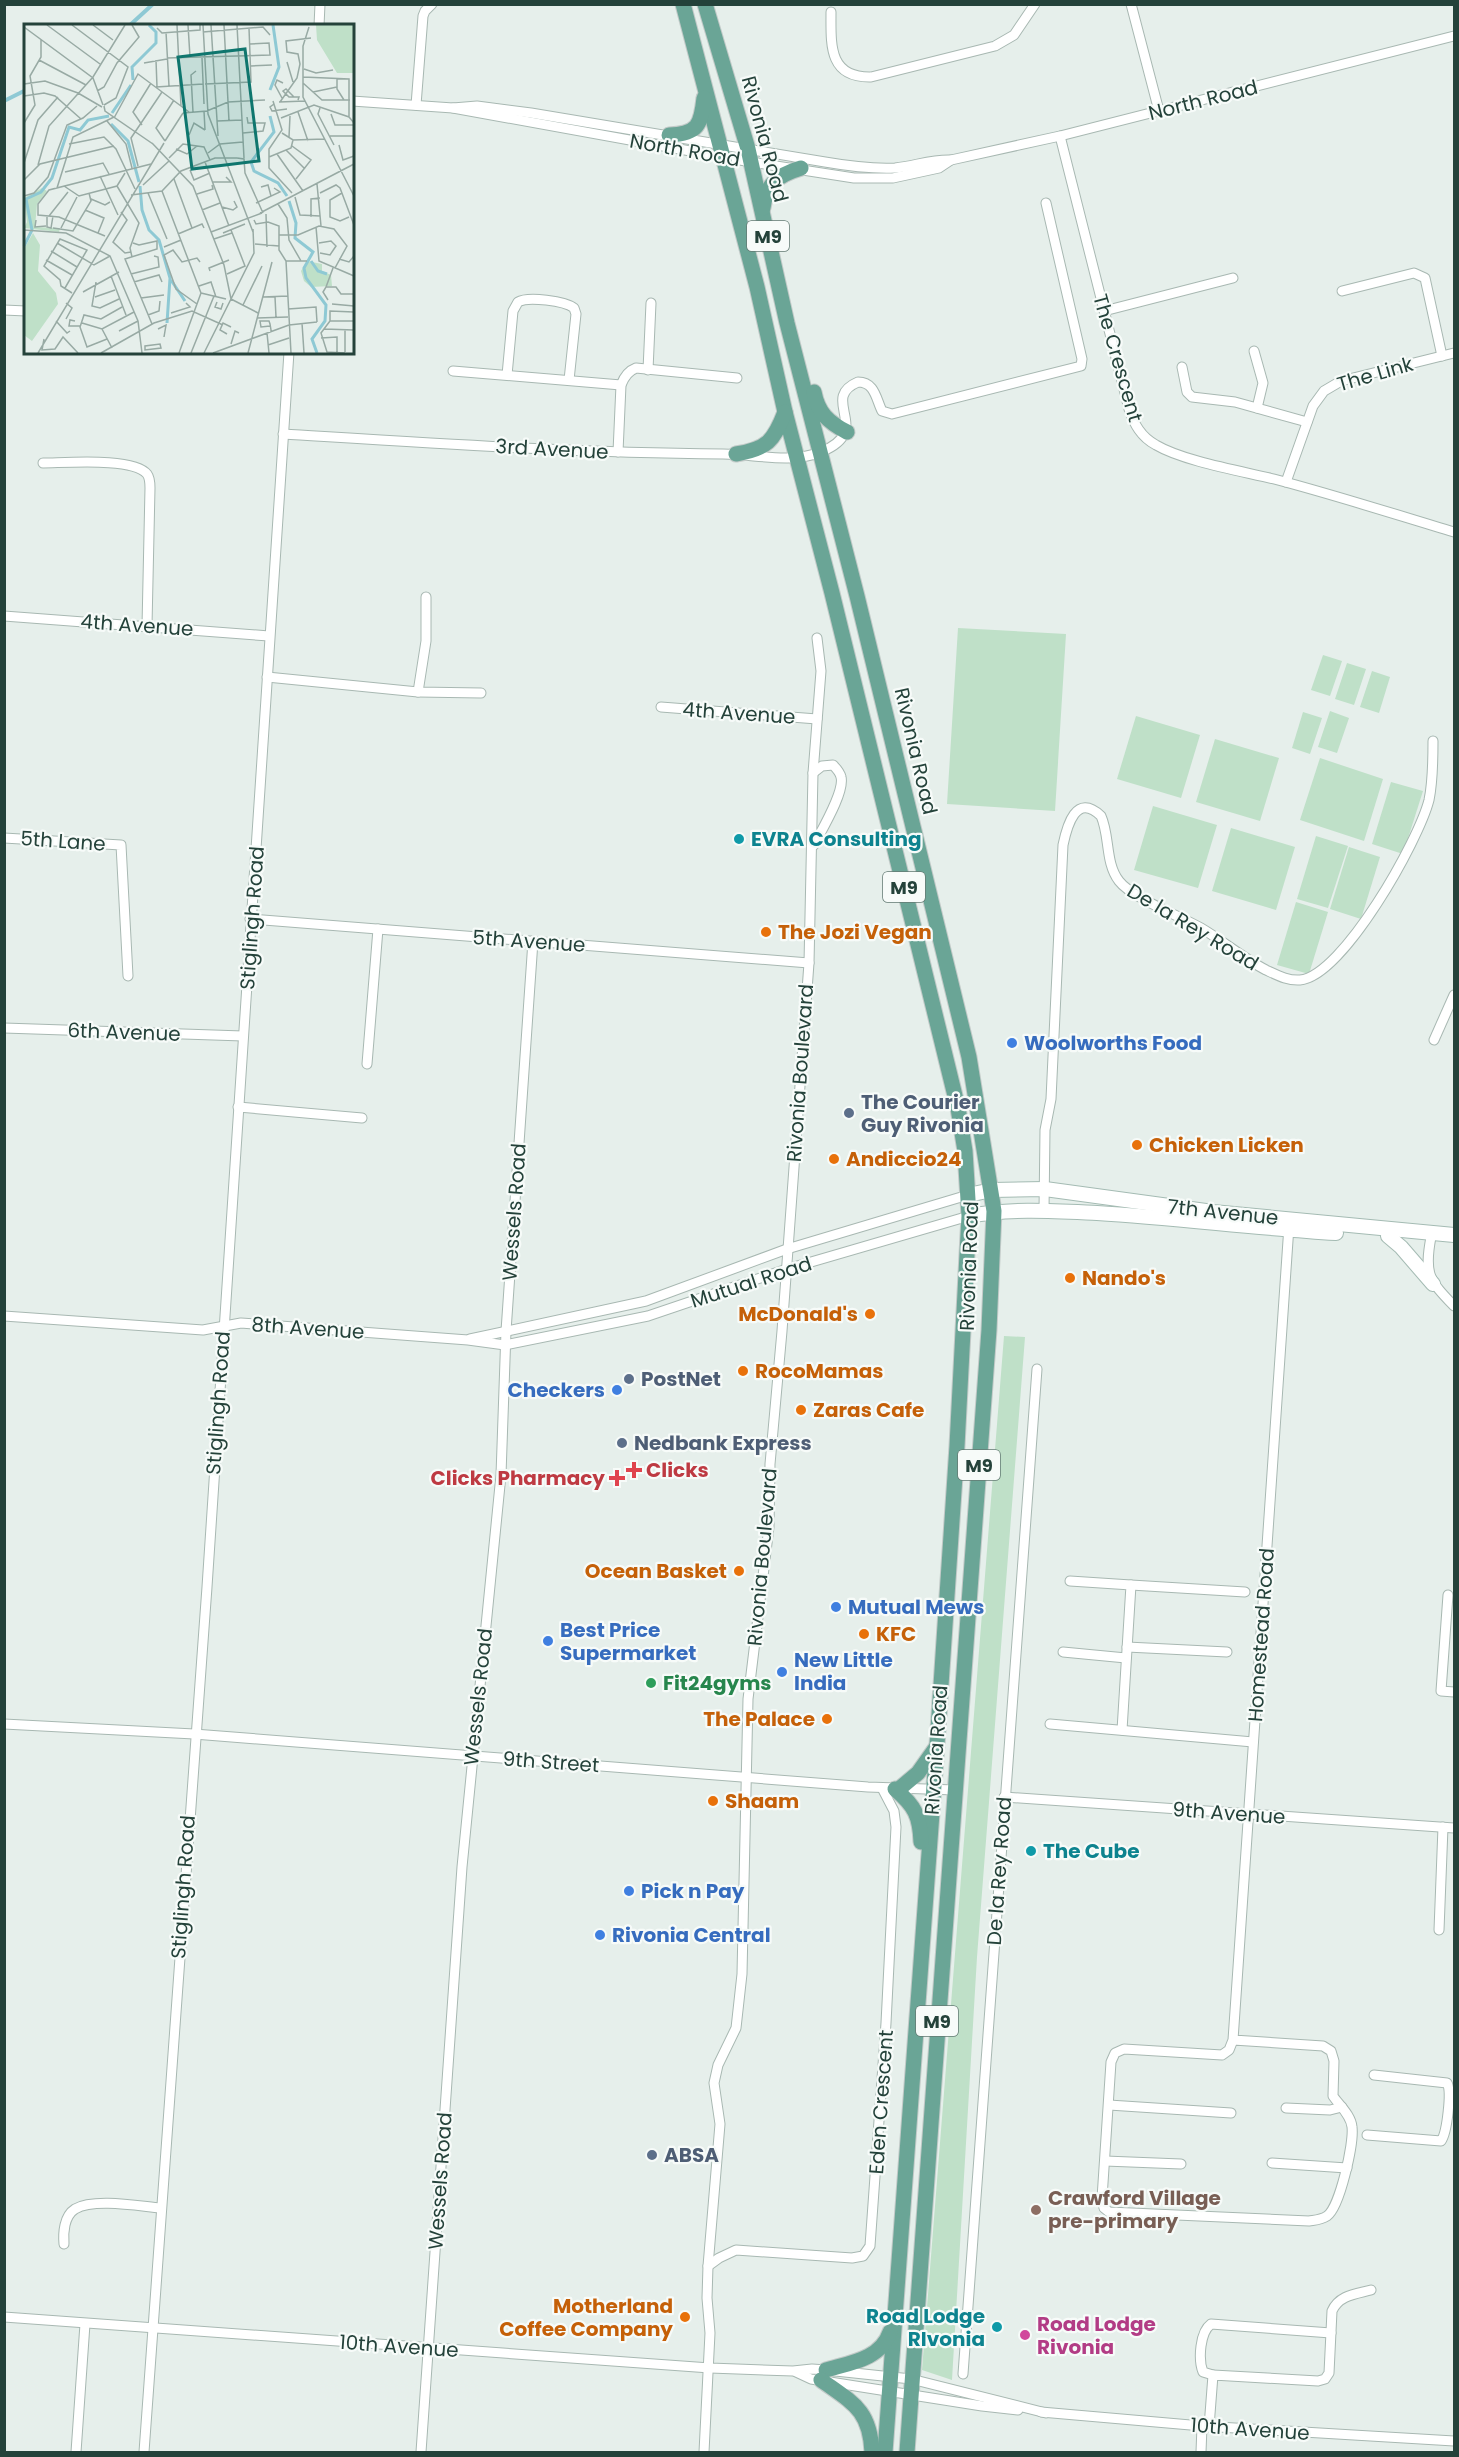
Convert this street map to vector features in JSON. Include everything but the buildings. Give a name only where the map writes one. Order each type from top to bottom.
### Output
[{"type":"main road","name":"Rivonia Road","points":[[682,4],[757,286],[785,412],[799,459],[958,1108],[965,1151],[969,1216],[951,1549],[885,2452]]},
{"type":"main road","name":"Rivonia Road","points":[[705,4],[749,155],[787,323],[969,1057],[994,1211],[989,1330],[910,2386],[907,2452]]},
{"type":"main road","points":[[669,135],[685,134],[697,127],[705,90]]},
{"type":"main road","points":[[763,213],[765,195],[776,178],[801,168]]},
{"type":"main road","points":[[787,323],[800,340],[819,410],[828,421],[847,432]]},
{"type":"main road","points":[[736,454],[755,451],[767,444],[778,431],[785,412]]},
{"type":"main road","points":[[925,1922],[919,1892],[920,1822],[911,1805],[892,1789],[926,1764],[937,1745]]},
{"type":"main road","points":[[872,2452],[868,2423],[862,2411],[824,2375],[881,2349],[894,2320]]},
{"type":"street","points":[[319,24],[320,4]]},
{"type":"street","points":[[416,105],[423,16],[424,11],[432,4]]},
{"type":"street","points":[[831,12],[831,43],[836,60],[841,68],[852,75],[870,77],[995,46],[1014,35],[1035,4]]},
{"type":"street","points":[[1131,4],[1159,111]]},
{"type":"street","name":"North Road","points":[[354,101],[453,108],[749,155],[894,168],[937,160],[951,160],[1060,136],[1455,36]]},
{"type":"street","name":"North Road","points":[[453,108],[473,105],[669,135],[720,151]]},
{"type":"street","name":"The Crescent","points":[[1060,136],[1132,417],[1137,428],[1147,440],[1182,455],[1286,482],[1455,532]]},
{"type":"street","name":"North Road","points":[[749,155],[854,178],[882,179],[929,171],[942,167],[951,160]]},
{"type":"street","points":[[847,432],[843,398],[845,391],[858,382],[866,383],[871,387],[882,411],[892,414],[1081,366],[1081,353],[1046,203]]},
{"type":"street","points":[[1342,291],[1414,273],[1421,274],[1425,278],[1442,356]]},
{"type":"street","points":[[1104,311],[1233,278]]},
{"type":"street","points":[[507,375],[513,311],[518,302],[528,298],[567,304],[574,308],[576,314],[569,380]]},
{"type":"street","points":[[648,370],[651,303]]},
{"type":"street","points":[[4,310],[24,311]]},
{"type":"street","points":[[1254,351],[1263,383],[1257,408]]},
{"type":"street","name":"The Link","points":[[1286,482],[1318,397],[1332,384],[1455,353]]},
{"type":"street","name":"Stiglingh Road","points":[[144,2452],[194,1734],[207,1587],[289,354]]},
{"type":"street","points":[[1182,367],[1190,396],[1257,408],[1307,422]]},
{"type":"street","points":[[618,452],[621,385],[631,370],[636,368],[737,378]]},
{"type":"street","points":[[453,371],[621,385]]},
{"type":"street","name":"3rd Avenue","points":[[283,434],[618,452],[736,454],[799,459],[840,443],[847,432]]},
{"type":"street","points":[[43,463],[123,463],[147,474],[150,488],[147,626]]},
{"type":"street","points":[[418,692],[426,641],[426,597]]},
{"type":"street","name":"4th Avenue","points":[[4,616],[269,636]]},
{"type":"street","name":"Rivonia Boulevard","points":[[704,2452],[710,2368],[708,2266],[720,2124],[714,2094],[715,2073],[736,2028],[742,1974],[748,1699],[769,1527],[770,1464],[787,1269],[808,963],[813,773],[821,671],[817,638]]},
{"type":"street","points":[[267,677],[418,692],[481,693]]},
{"type":"street","name":"4th Avenue","points":[[661,707],[817,719]]},
{"type":"street","name":"De la Rey Road","points":[[1044,1210],[1045,1130],[1050,1099],[1063,845],[1071,817],[1076,811],[1088,809],[1101,816],[1113,874],[1128,889],[1201,928],[1263,968],[1285,978],[1299,980],[1314,977],[1359,929],[1388,888],[1420,825],[1429,800],[1433,741]]},
{"type":"street","name":"Rivonia Boulevard","points":[[812,849],[835,803],[842,780],[833,765],[822,766],[813,773]]},
{"type":"street","name":"5th Lane","points":[[4,838],[121,845],[128,976]]},
{"type":"street","name":"5th Avenue","points":[[250,920],[808,963]]},
{"type":"street","points":[[367,1064],[378,930]]},
{"type":"street","name":"Wessels Road","points":[[421,2452],[471,1757],[501,1475],[505,1345],[532,941]]},
{"type":"street","points":[[1434,1040],[1455,995]]},
{"type":"street","name":"6th Avenue","points":[[4,1028],[243,1036]]},
{"type":"street","points":[[238,1107],[362,1118]]},
{"type":"street","name":"7th Avenue","points":[[992,1190],[1045,1189],[1290,1225],[1455,1242]]},
{"type":"street","name":"Mutual Road","points":[[506,1331],[646,1301],[787,1249],[968,1195],[992,1190]]},
{"type":"street","name":"7th Avenue","points":[[994,1211],[1044,1210],[1455,1235]]},
{"type":"street","name":"Mutual Road","points":[[505,1345],[648,1316],[787,1269],[969,1216],[994,1211]]},
{"type":"street","name":"Homestead Road","points":[[1109,2104],[1111,2062],[1118,2050],[1216,2055],[1229,2050],[1233,2040],[1290,1225]]},
{"type":"street","points":[[1388,1236],[1401,1246],[1455,1306]]},
{"type":"street","points":[[1431,1239],[1428,1264],[1433,1284]]},
{"type":"street","points":[[646,1301],[648,1316]]},
{"type":"street","name":"8th Avenue","points":[[4,1316],[203,1330],[241,1323],[468,1340],[505,1345]]},
{"type":"street","name":"8th Avenue","points":[[468,1340],[506,1331]]},
{"type":"street","name":"De la Rey Road","points":[[963,2374],[1037,1369]]},
{"type":"street","points":[[1070,1581],[1245,1592]]},
{"type":"street","points":[[1122,1730],[1131,1585]]},
{"type":"street","points":[[1448,1595],[1441,1691],[1455,1692]]},
{"type":"street","points":[[1127,1647],[1227,1652]]},
{"type":"street","points":[[1063,1652],[1126,1658]]},
{"type":"street","name":"9th Street","points":[[4,1724],[194,1734],[892,1789],[954,1790]]},
{"type":"street","points":[[1050,1724],[1253,1742]]},
{"type":"street","name":"Eden Crescent","points":[[708,2266],[726,2254],[744,2249],[852,2258],[863,2256],[867,2252],[872,2238],[886,2023],[896,1827],[892,1789]]},
{"type":"street","name":"9th Avenue","points":[[1004,1797],[1455,1828]]},
{"type":"street","points":[[1439,1930],[1443,1827]]},
{"type":"street","points":[[1231,2113],[1109,2104],[1102,2204],[1109,2212],[1309,2221],[1318,2220],[1332,2211],[1347,2168],[1353,2126],[1333,2096],[1334,2061],[1328,2048],[1233,2040]]},
{"type":"street","points":[[1367,2136],[1441,2140],[1451,2113],[1447,2083],[1374,2075]]},
{"type":"street","points":[[1286,2108],[1330,2110],[1342,2107]]},
{"type":"street","points":[[1105,2161],[1181,2164]]},
{"type":"street","points":[[1272,2163],[1347,2168]]},
{"type":"street","points":[[64,2244],[63,2233],[67,2220],[76,2209],[95,2204],[160,2208]]},
{"type":"street","points":[[1331,2333],[1211,2324],[1205,2328],[1203,2334],[1201,2366],[1203,2372],[1213,2375],[1318,2381],[1325,2379],[1329,2373],[1331,2333],[1332,2311],[1343,2298],[1371,2290]]},
{"type":"street","name":"10th Avenue","points":[[4,2317],[710,2368],[793,2371],[910,2386],[1046,2413]]},
{"type":"street","points":[[76,2452],[85,2324]]},
{"type":"street","name":"10th Avenue","points":[[824,2375],[910,2386],[982,2406],[1046,2413],[1206,2426],[1455,2441]]},
{"type":"street","points":[[1201,2452],[1213,2375]]},
{"type":"green space","points":[[958,628],[1066,634],[1055,811],[947,804]]},
{"type":"green space","points":[[1323,655],[1342,661],[1330,696],[1311,690]]},
{"type":"green space","points":[[1347,663],[1366,669],[1354,705],[1335,699]]},
{"type":"green space","points":[[1372,671],[1390,677],[1379,713],[1360,707]]},
{"type":"green space","points":[[1330,711],[1349,718],[1337,753],[1318,747]]},
{"type":"green space","points":[[1303,712],[1322,718],[1310,754],[1292,748]]},
{"type":"green space","points":[[1136,716],[1200,735],[1181,798],[1117,779]]},
{"type":"green space","points":[[1215,739],[1279,758],[1260,821],[1196,802]]},
{"type":"green space","points":[[1320,758],[1383,779],[1364,841],[1300,820]]},
{"type":"green space","points":[[1391,782],[1423,791],[1403,854],[1372,844]]},
{"type":"green space","points":[[1153,806],[1217,825],[1198,888],[1134,870]]},
{"type":"green space","points":[[1231,828],[1295,847],[1276,910],[1212,891]]},
{"type":"green space","points":[[1316,836],[1348,846],[1328,908],[1297,899]]},
{"type":"green space","points":[[1349,847],[1380,857],[1361,919],[1330,909]]},
{"type":"green space","points":[[1296,902],[1328,912],[1309,974],[1277,965]]},
{"type":"green space","points":[[1004,1336],[1025,1337],[977,1957],[952,2380],[922,2370]]},
{"type":"waterway","points":[[131,24],[153,4]]},
{"type":"waterway","points":[[4,101],[24,91]]},
{"type":"place","name":"EVRA Consulting","points":[[739,839]]},
{"type":"place","name":"The Jozi Vegan","points":[[766,932]]},
{"type":"place","name":"Woolworths Food","points":[[1012,1043]]},
{"type":"place","name":"The Courier Guy Rivonia","points":[[849,1113]]},
{"type":"place","name":"Chicken Licken","points":[[1137,1145]]},
{"type":"place","name":"Andiccio24","points":[[834,1159]]},
{"type":"place","name":"Nando's","points":[[1070,1278]]},
{"type":"place","name":"McDonald's","points":[[870,1314]]},
{"type":"place","name":"RocoMamas","points":[[743,1371]]},
{"type":"place","name":"PostNet","points":[[629,1379]]},
{"type":"place","name":"Checkers","points":[[617,1390]]},
{"type":"place","name":"Zaras Cafe","points":[[801,1410]]},
{"type":"place","name":"Nedbank Express","points":[[622,1443]]},
{"type":"place","name":"Clicks","points":[[634,1470]]},
{"type":"place","name":"Clicks Pharmacy","points":[[617,1478]]},
{"type":"place","name":"Ocean Basket","points":[[739,1571]]},
{"type":"place","name":"Mutual Mews","points":[[836,1607]]},
{"type":"place","name":"KFC","points":[[864,1634]]},
{"type":"place","name":"Best Price Supermarket","points":[[548,1641]]},
{"type":"place","name":"New Little India","points":[[782,1672]]},
{"type":"place","name":"Fit24gyms","points":[[651,1683]]},
{"type":"place","name":"The Palace","points":[[827,1719]]},
{"type":"place","name":"Shaam","points":[[713,1801]]},
{"type":"place","name":"The Cube","points":[[1031,1851]]},
{"type":"place","name":"Pick n Pay","points":[[629,1891]]},
{"type":"place","name":"Rivonia Central","points":[[600,1935]]},
{"type":"place","name":"ABSA","points":[[652,2155]]},
{"type":"place","name":"Crawford Village pre-primary","points":[[1036,2210]]},
{"type":"place","name":"Motherland Coffee Company","points":[[685,2317]]},
{"type":"place","name":"Road Lodge RIvonia","points":[[997,2327]]},
{"type":"place","name":"Road Lodge Rivonia","points":[[1025,2335]]}]
